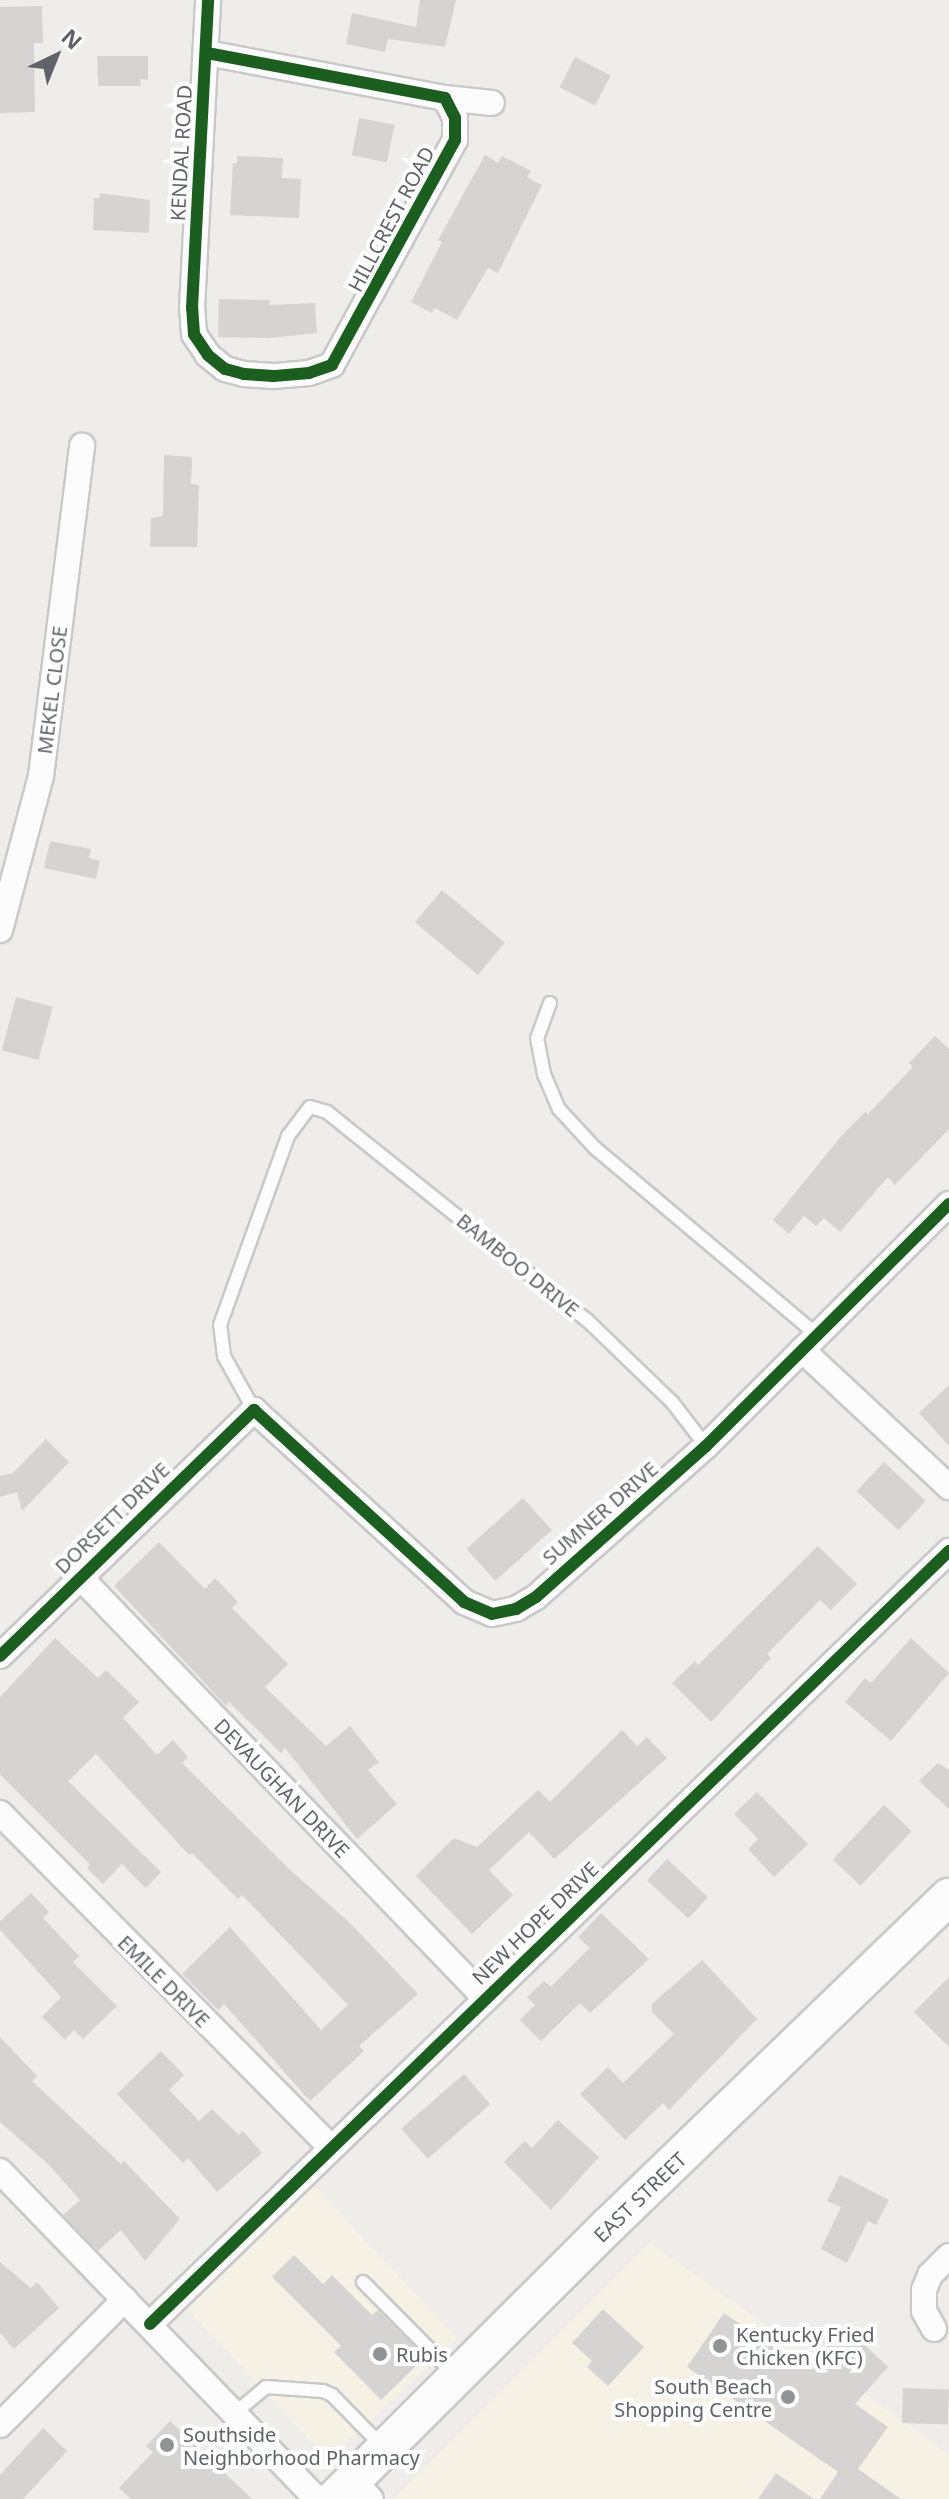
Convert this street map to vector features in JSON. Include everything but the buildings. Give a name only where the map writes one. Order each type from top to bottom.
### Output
[{"type":"main road","name":"EAST STREET","points":[[353,2493],[385,2449],[457,2377],[949,1897]]},
{"type":"street","name":"KENDAL ROAD","points":[[192,308],[208,0]]},
{"type":"street","points":[[207,53],[445,98],[492,103]]},
{"type":"street","name":"HILLCREST ROAD","points":[[192,308],[194,334],[208,355],[225,369],[273,376],[309,373],[332,365],[455,140],[455,118],[445,98]]},
{"type":"street","name":"MEKEL CLOSE","points":[[0,930],[41,776],[82,446]]},
{"type":"street","name":"SUMNER DRIVE","points":[[254,1410],[464,1602],[492,1614],[516,1609],[536,1597],[706,1446],[949,1204]]},
{"type":"street","points":[[810,1343],[949,1487]]},
{"type":"street","name":"DORSETT DRIVE","points":[[0,1656],[79,1576],[254,1410]]},
{"type":"street","name":"NEW HOPE DRIVE","points":[[150,2324],[949,1551]]},
{"type":"street","name":"DEVAUGHAN DRIVE","points":[[79,1576],[486,1999]]},
{"type":"street","name":"EMILE DRIVE","points":[[0,1813],[331,2148]]},
{"type":"street","points":[[0,2171],[317,2499]]},
{"type":"street","points":[[934,2329],[924,2311],[924,2290],[930,2275],[949,2256]]},
{"type":"street","points":[[0,2425],[125,2299]]},
{"type":"lane","points":[[550,1003],[537,1038],[544,1074],[559,1109],[595,1148],[810,1343]]},
{"type":"lane","name":"SUMNER DRIVE","points":[[254,1410],[224,1356],[220,1325],[288,1136],[310,1107]]},
{"type":"lane","name":"BAMBOO DRIVE","points":[[310,1107],[327,1112],[587,1320],[672,1402],[706,1446]]},
{"type":"lane","points":[[363,2282],[457,2377]]},
{"type":"lane","points":[[235,2413],[266,2387],[323,2391],[332,2395],[385,2449]]},
{"type":"shaded area","points":[[312,2183],[457,2339],[328,2459],[183,2304]]},
{"type":"shaded area","points":[[650,2243],[949,2454],[949,2499],[393,2499]]},
{"type":"cycle path","points":[[207,53],[445,98],[455,118],[455,140],[332,365],[309,373],[273,376],[244,374],[225,369],[208,355],[194,334],[192,308],[208,0]]},
{"type":"cycle path","points":[[0,1656],[254,1410],[464,1602],[492,1614],[516,1609],[536,1597],[706,1446],[949,1204]]},
{"type":"cycle path","points":[[150,2324],[949,1551]]},
{"type":"place","name":"Kentucky Fried Chicken (KFC)","points":[[720,2346]]},
{"type":"place","name":"Rubis","points":[[380,2354]]},
{"type":"place","name":"South Beach Shopping Centre","points":[[788,2397]]},
{"type":"place","name":"Southside Neighborhood Pharmacy","points":[[167,2445]]}]
